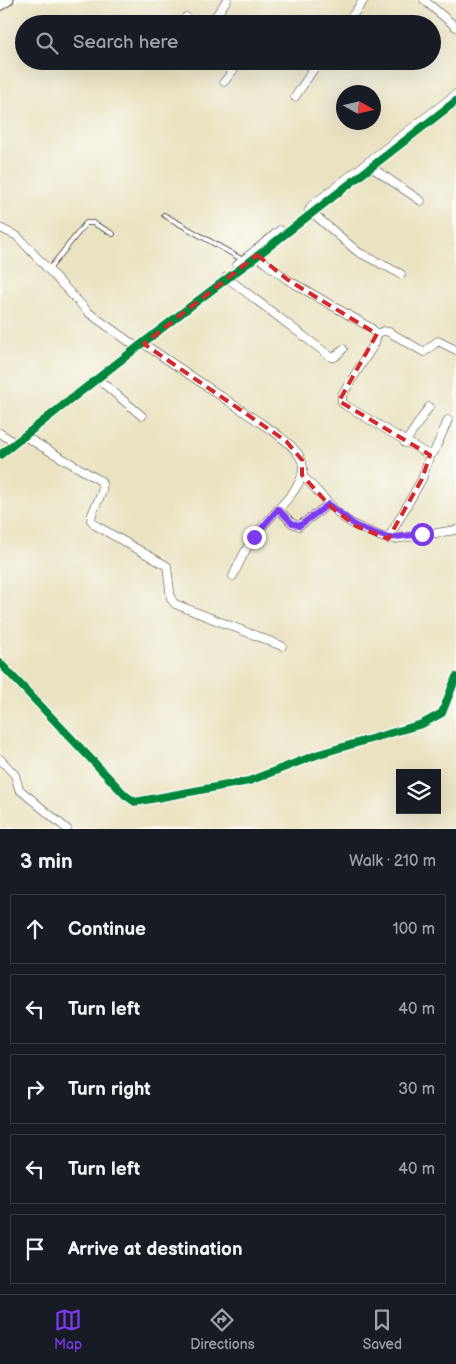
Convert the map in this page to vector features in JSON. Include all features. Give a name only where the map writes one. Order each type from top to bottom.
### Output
[{"type":"street","points":[[216,15],[227,0]]},
{"type":"street","points":[[353,15],[364,0]]},
{"type":"street","points":[[424,0],[456,27]]},
{"type":"street","points":[[224,82],[234,70]]},
{"type":"street","points":[[295,97],[312,70]]},
{"type":"street","points":[[0,455],[141,346],[255,253],[426,120],[456,94]]},
{"type":"street","points":[[426,120],[456,101]]},
{"type":"street","points":[[368,165],[421,201]]},
{"type":"street","points":[[309,211],[358,252],[401,274]]},
{"type":"street","points":[[0,228],[17,236],[50,268],[84,308],[286,441],[302,460],[302,475],[293,491],[254,537],[233,576]]},
{"type":"street","points":[[227,276],[229,271],[255,253]]},
{"type":"street","points":[[255,253],[288,280],[371,328],[377,334]]},
{"type":"street","points":[[227,276],[331,357],[335,358],[343,349]]},
{"type":"street","points":[[377,334],[383,331],[389,332],[424,352],[438,341],[456,350]]},
{"type":"street","points":[[377,334],[375,343],[344,392],[342,400],[345,405],[406,443],[430,455]]},
{"type":"street","points":[[98,379],[142,416]]},
{"type":"street","points":[[406,443],[429,407]]},
{"type":"street","points":[[388,538],[422,479],[430,455],[434,452],[448,420]]},
{"type":"street","points":[[0,433],[15,443]]},
{"type":"street","points":[[24,436],[101,481],[103,486],[102,492],[91,520],[95,525],[167,566],[171,599],[175,604],[282,646]]},
{"type":"street","points":[[302,475],[329,504],[356,526],[388,538],[456,530]]},
{"type":"street","points":[[278,509],[292,523],[299,526],[329,504]]},
{"type":"street","points":[[0,663],[125,795],[135,802],[241,783],[319,754],[422,724],[442,713],[456,677]]},
{"type":"street","points":[[0,759],[15,775],[19,789],[67,829]]},
{"type":"lane","points":[[164,215],[243,260]]},
{"type":"lane","points":[[50,268],[86,224],[93,224],[113,234]]},
{"type":"highlighted area","points":[[257,255],[288,280],[377,334],[339,401],[430,455],[422,479],[388,539],[356,526],[331,507],[302,475],[302,460],[286,441],[144,344]]},
{"type":"cycle path","points":[[0,455],[456,101]]},
{"type":"cycle path","points":[[0,663],[125,795],[135,802],[249,781],[319,754],[422,724],[442,713],[456,677]]},
{"type":"route","points":[[254,537],[278,509],[292,523],[301,526],[329,504],[342,517],[356,526],[388,538],[406,538],[422,534]]}]
